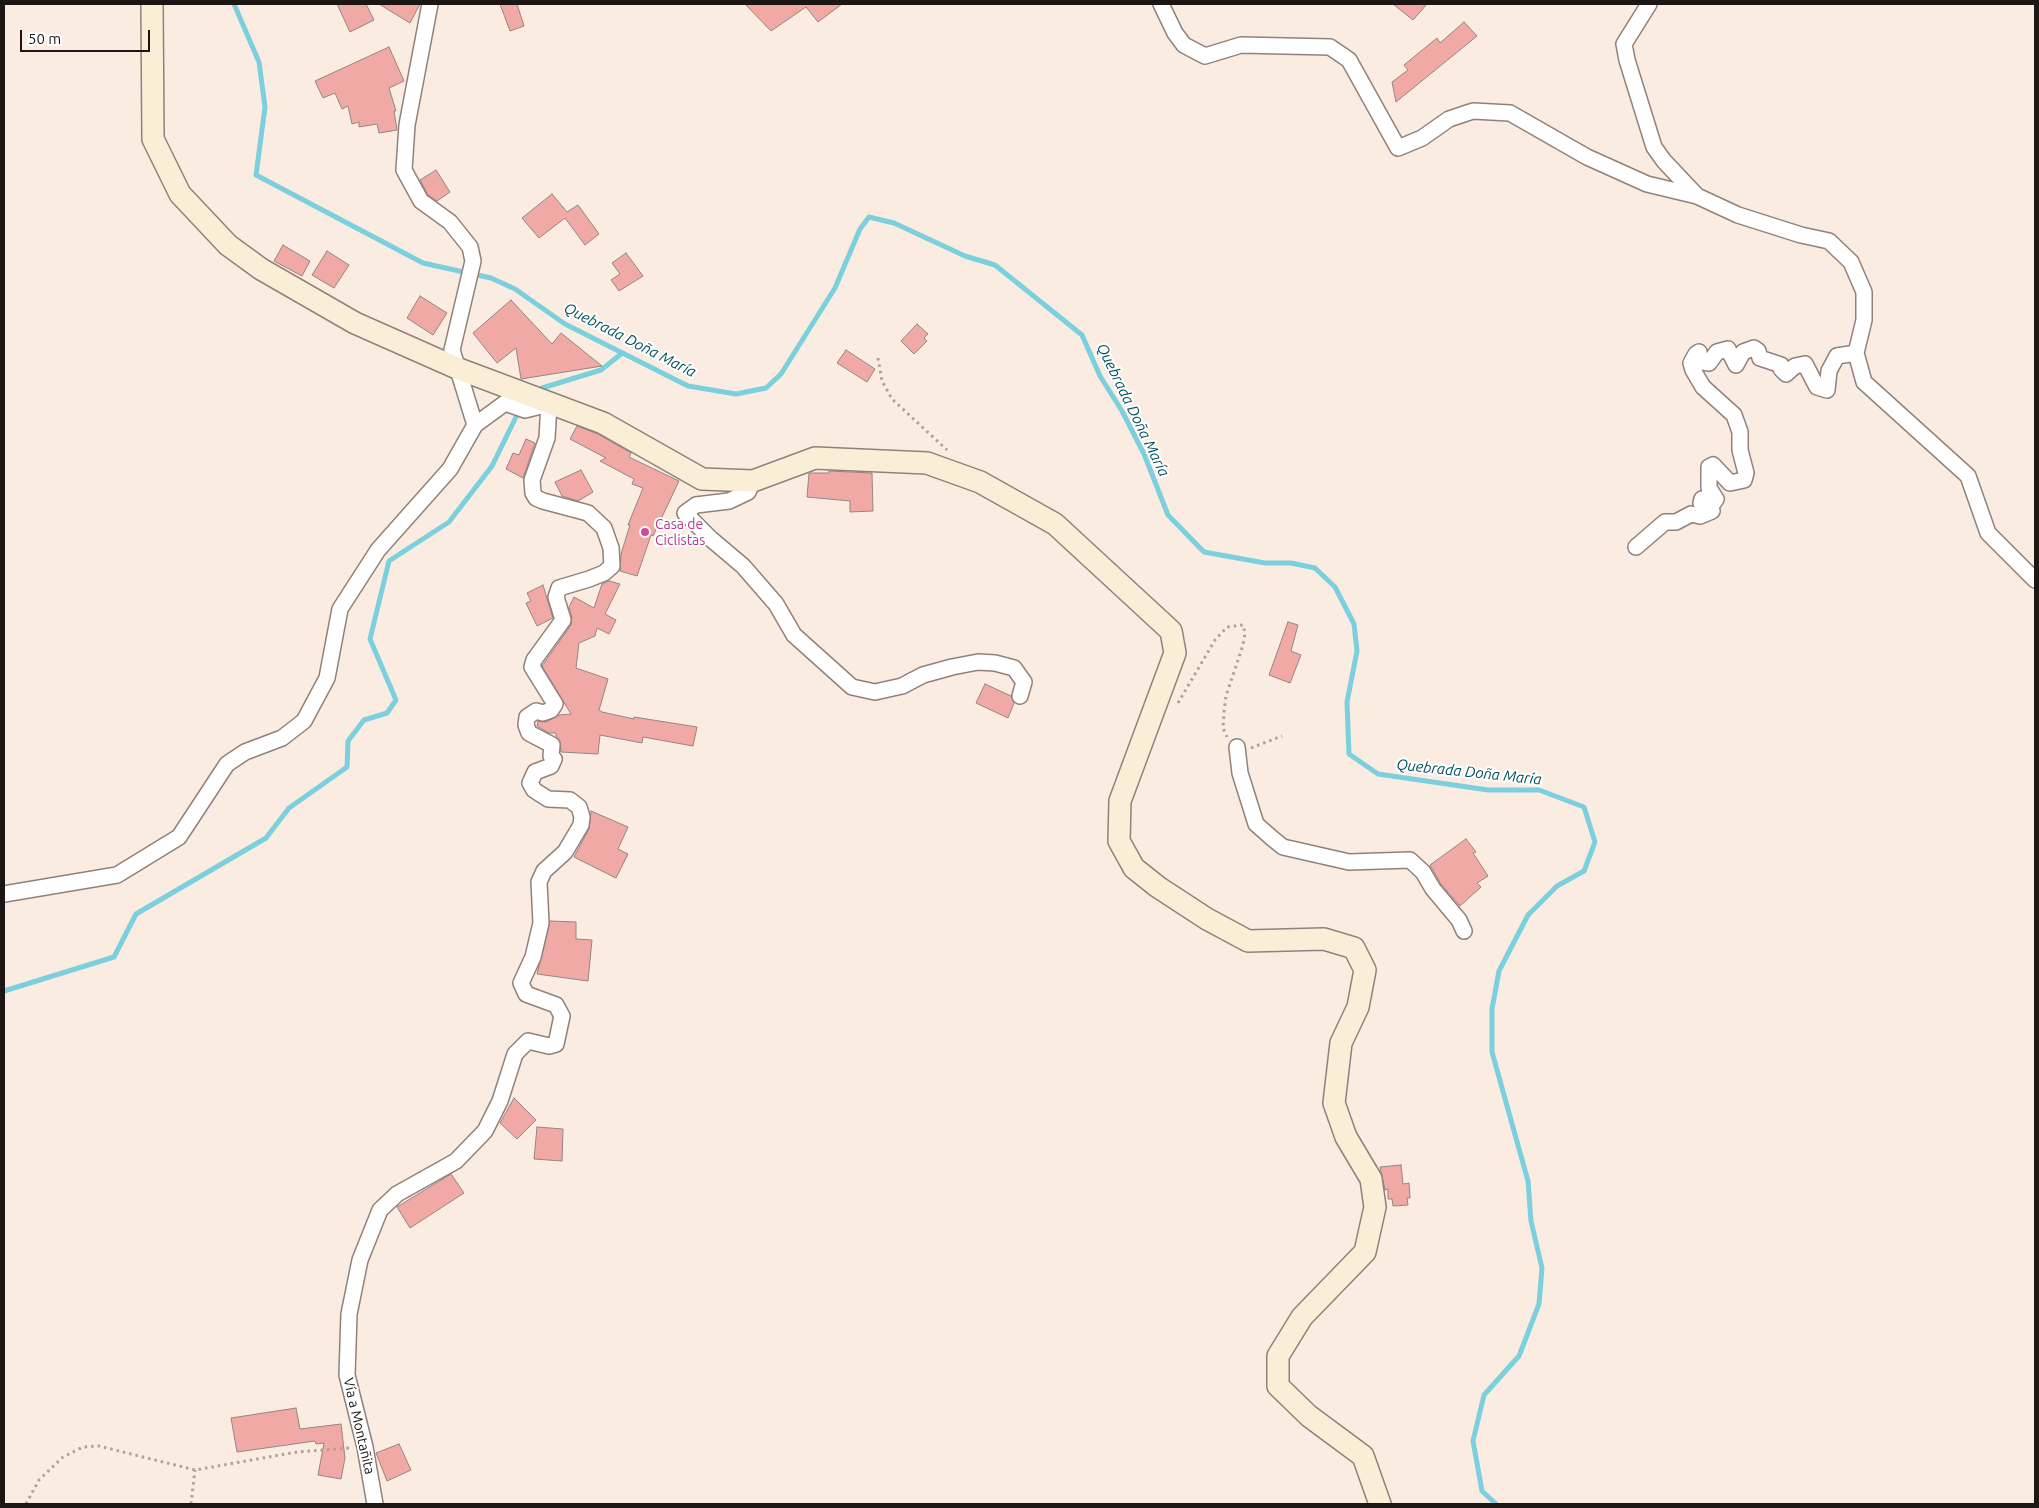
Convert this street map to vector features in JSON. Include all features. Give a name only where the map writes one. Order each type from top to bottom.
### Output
[{"type":"street","points":[[152,4],[153,139],[180,194],[228,245],[261,268],[354,323],[459,369],[549,404],[603,422],[702,479],[754,481],[815,458],[927,463],[980,482],[1055,524],[1171,631],[1175,654],[1120,801],[1119,842],[1134,868],[1158,887],[1198,914],[1248,941],[1324,939],[1354,948],[1365,970],[1358,1007],[1341,1043],[1334,1103],[1346,1137],[1371,1179],[1375,1208],[1365,1252],[1302,1316],[1278,1356],[1278,1386],[1309,1416],[1363,1456],[1380,1504]]},
{"type":"street","points":[[430,4],[407,126],[404,170],[421,201],[450,222],[470,247],[473,261],[461,305],[452,350],[474,425]]},
{"type":"street","points":[[1161,4],[1175,33],[1184,45],[1205,56],[1241,45],[1330,47],[1349,60],[1398,148],[1422,138],[1449,120],[1474,111],[1510,113],[1587,157],[1647,184],[1698,196],[1738,215],[1800,235],[1829,241],[1851,262],[1864,292],[1864,320],[1856,353],[1864,382],[1968,476],[1988,533],[2035,580]]},
{"type":"street","points":[[1649,4],[1624,44],[1627,60],[1654,147],[1664,161],[1698,196]]},
{"type":"street","points":[[1636,547],[1664,522],[1676,522],[1691,514],[1700,516],[1712,511],[1702,503],[1702,499],[1714,502],[1716,499],[1709,488],[1709,467],[1713,465],[1719,474],[1730,483],[1744,480],[1746,473],[1740,450],[1740,432],[1734,415],[1703,387],[1693,370],[1692,363],[1696,354],[1699,352],[1700,360],[1709,363],[1717,352],[1728,349],[1736,365],[1743,352],[1754,348],[1758,351],[1760,358],[1781,365],[1780,369],[1786,374],[1795,366],[1805,364],[1817,387],[1827,390],[1829,371],[1837,356],[1856,353]]},
{"type":"street","points":[[4,894],[116,875],[179,837],[227,764],[244,752],[282,738],[304,721],[327,678],[340,609],[378,550],[450,469],[474,425],[505,403],[525,410],[549,404]]},
{"type":"street","name":"Vía a Montañita","points":[[375,1504],[365,1447],[346,1375],[349,1314],[360,1260],[380,1210],[397,1194],[456,1161],[485,1131],[500,1101],[516,1054],[528,1041],[549,1046],[556,1044],[562,1016],[556,1005],[526,994],[521,983],[533,957],[541,923],[539,882],[544,871],[565,852],[581,825],[582,817],[579,807],[570,800],[548,799],[534,790],[530,782],[535,772],[551,766],[554,759],[551,756],[552,745],[529,733],[526,725],[527,717],[536,711],[543,713],[551,710],[555,704],[532,668],[538,654],[563,620],[556,597],[559,588],[604,573],[612,566],[611,548],[604,528],[588,513],[543,502],[536,498],[533,493],[532,480],[547,438],[549,404]]},
{"type":"street","points":[[754,481],[748,492],[729,501],[696,505],[685,513],[710,539],[743,566],[776,604],[794,635],[852,687],[875,692],[902,686],[923,676],[952,667],[978,662],[995,663],[1014,668],[1024,682],[1020,696]]},
{"type":"street","points":[[1237,747],[1240,773],[1256,824],[1278,843],[1283,847],[1316,856],[1349,862],[1410,860],[1422,872],[1433,889],[1460,920],[1464,931]]},
{"type":"path","points":[[878,358],[882,381],[892,399],[952,455],[959,475]]},
{"type":"path","points":[[1176,708],[1215,640],[1227,626],[1243,625],[1245,633],[1243,645],[1226,696],[1224,728],[1228,740],[1237,747],[1249,748],[1261,746],[1282,736]]},
{"type":"path","points":[[26,1504],[39,1480],[63,1457],[83,1447],[99,1446],[195,1470],[297,1452],[365,1447]]},
{"type":"path","points":[[191,1504],[195,1470]]},
{"type":"building","points":[[337,4],[366,4],[374,20],[350,32]]},
{"type":"building","points":[[379,4],[420,4],[410,23]]},
{"type":"building","points":[[500,4],[517,4],[524,26],[510,31]]},
{"type":"building","points":[[745,4],[842,4],[818,22],[806,7],[771,31]]},
{"type":"building","points":[[1393,4],[1427,4],[1413,20]]},
{"type":"building","points":[[1464,22],[1477,36],[1396,102],[1392,82],[1408,70],[1404,65],[1437,38],[1440,43]]},
{"type":"building","points":[[389,47],[404,81],[389,88],[396,111],[394,111],[397,130],[379,133],[377,124],[359,127],[359,122],[352,124],[348,106],[342,109],[335,93],[323,98],[315,81]]},
{"type":"building","points":[[436,170],[450,192],[437,201],[428,195],[420,180]]},
{"type":"building","points":[[552,194],[567,212],[578,205],[599,234],[585,245],[565,218],[539,238],[522,218]]},
{"type":"building","points":[[283,245],[310,261],[302,276],[274,261]]},
{"type":"building","points":[[327,251],[349,265],[334,288],[312,275]]},
{"type":"building","points":[[626,253],[643,276],[619,291],[611,280],[620,274],[612,263]]},
{"type":"building","points":[[420,296],[447,313],[433,335],[407,318]]},
{"type":"building","points":[[511,300],[552,344],[561,333],[602,366],[521,379],[516,348],[497,363],[473,333]]},
{"type":"building","points":[[917,324],[928,334],[924,338],[927,341],[914,354],[901,341]]},
{"type":"building","points":[[846,350],[875,369],[867,382],[837,363]]},
{"type":"building","points":[[577,426],[598,434],[631,453],[629,457],[679,481],[653,536],[651,535],[637,576],[620,571],[621,554],[630,525],[628,525],[643,488],[632,484],[634,479],[600,461],[606,458],[570,439]]},
{"type":"building","points":[[526,439],[535,443],[523,478],[506,469],[513,453],[519,455]]},
{"type":"building","points":[[581,470],[593,492],[578,501],[562,496],[555,482]]},
{"type":"building","points":[[829,471],[872,473],[873,511],[850,512],[850,501],[807,497],[809,473],[829,473]]},
{"type":"building","points":[[609,581],[620,584],[605,614],[616,620],[609,634],[597,628],[595,636],[579,643],[576,668],[608,679],[599,710],[602,712],[634,719],[634,717],[697,727],[693,746],[643,737],[642,743],[600,735],[598,754],[561,752],[560,741],[556,733],[549,733],[537,726],[538,721],[546,722],[559,715],[571,714],[542,666],[571,625],[572,618],[569,607],[574,597],[594,608],[602,584]]},
{"type":"building","points":[[543,585],[553,618],[537,626],[526,603],[531,601],[527,593]]},
{"type":"building","points":[[1288,622],[1298,625],[1291,651],[1301,655],[1290,683],[1269,675]]},
{"type":"building","points":[[985,684],[1011,696],[1014,703],[1008,718],[976,703]]},
{"type":"building","points":[[591,811],[628,827],[618,849],[628,854],[616,878],[574,857],[589,829]]},
{"type":"building","points":[[1466,839],[1476,852],[1473,853],[1488,876],[1477,883],[1481,887],[1460,906],[1441,884],[1430,865]]},
{"type":"building","points":[[550,921],[576,922],[576,939],[592,940],[588,981],[537,974]]},
{"type":"building","points":[[514,1098],[536,1120],[517,1139],[500,1123]]},
{"type":"building","points":[[537,1127],[563,1129],[562,1161],[534,1159]]},
{"type":"building","points":[[1401,1165],[1403,1184],[1409,1183],[1410,1198],[1407,1198],[1408,1205],[1393,1206],[1392,1199],[1388,1199],[1388,1189],[1385,1190],[1380,1167]]},
{"type":"building","points":[[451,1174],[464,1193],[410,1228],[397,1207]]},
{"type":"building","points":[[296,1408],[300,1429],[341,1424],[345,1458],[341,1479],[318,1475],[324,1443],[316,1444],[315,1441],[237,1452],[231,1418]]},
{"type":"building","points":[[399,1444],[411,1470],[387,1481],[376,1453]]},
{"type":"waterway","name":"Quebrada Doña María","points":[[234,4],[259,62],[265,107],[256,175],[423,263],[491,278],[515,289],[565,324],[688,386],[736,394],[766,388],[781,374],[835,288],[860,229],[869,217],[894,223],[965,256],[995,265],[1082,335],[1100,376],[1122,411],[1144,454],[1168,515],[1204,552],[1265,563],[1291,563],[1315,568],[1335,587],[1354,624],[1357,651],[1347,702],[1349,754],[1378,774],[1488,790],[1539,790],[1584,807],[1595,842],[1584,871],[1557,886],[1528,915],[1499,971],[1492,1009],[1492,1052],[1528,1181],[1531,1221],[1542,1268],[1539,1304],[1519,1356],[1484,1395],[1473,1441],[1482,1491],[1496,1504]]},
{"type":"waterway","points":[[542,388],[601,370],[621,354]]},
{"type":"waterway","points":[[4,991],[114,957],[136,914],[266,838],[289,808],[347,767],[348,741],[364,720],[387,713],[396,700],[370,639],[389,561],[449,522],[492,466],[516,417]]},
{"type":"place","name":"Casa de Ciclistas","points":[[645,532]]}]
